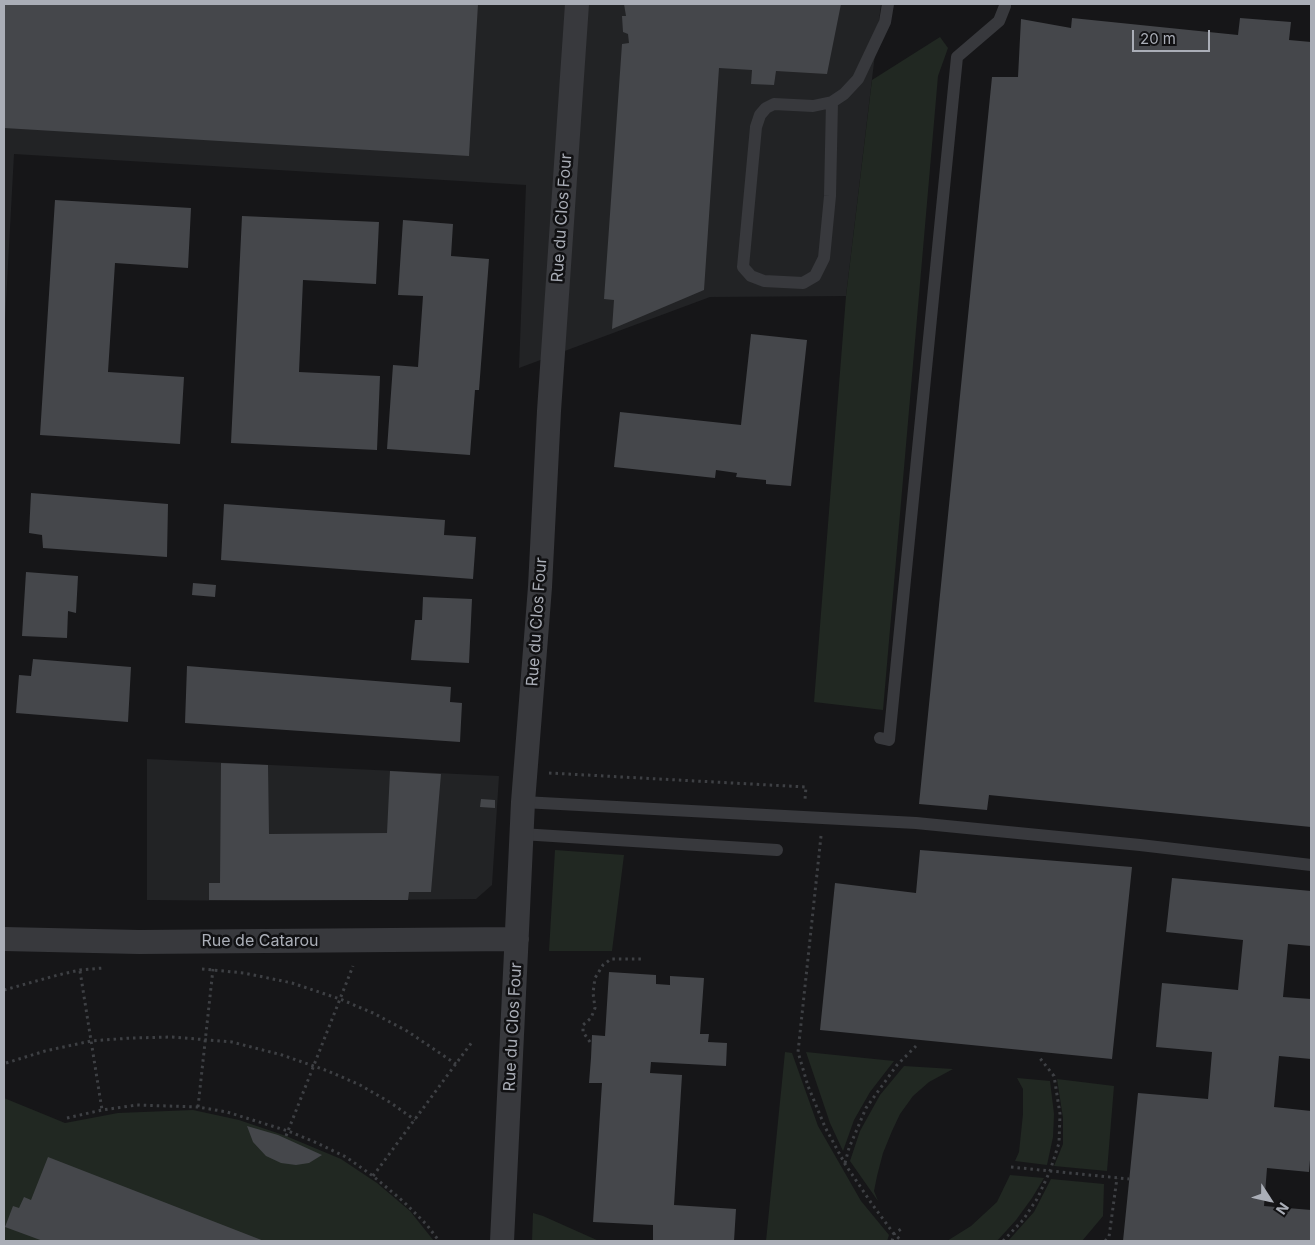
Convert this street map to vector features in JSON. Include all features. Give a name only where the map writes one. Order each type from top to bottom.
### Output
[{"type":"street","name":"Rue du Clos Four","points":[[502,1241],[521,834],[540,588],[549,411],[577,4]]},
{"type":"street","name":"Rue de Catarou","points":[[4,938],[139,942],[517,939]]},
{"type":"lane","points":[[832,102],[830,196],[824,258],[815,276],[803,283],[764,281],[751,276],[743,266],[756,127],[760,115],[766,108],[774,104],[813,106],[832,102],[844,94],[858,79],[885,22],[888,4]]},
{"type":"lane","points":[[880,738],[889,740],[957,57],[999,21],[1006,6],[1005,4]]},
{"type":"lane","points":[[523,802],[926,824],[1140,845],[1311,865]]},
{"type":"lane","points":[[521,834],[777,850]]},
{"type":"path","points":[[525,771],[806,787],[803,817]]},
{"type":"path","points":[[823,818],[798,1052],[808,1086],[825,1127],[845,1164],[894,1234],[902,1241]]},
{"type":"path","points":[[75,940],[102,1110]]},
{"type":"path","points":[[286,1136],[364,940]]},
{"type":"path","points":[[198,1107],[216,941]]},
{"type":"path","points":[[590,1042],[583,1032],[583,1025],[591,1018],[595,1008],[593,993],[595,978],[603,965],[611,959],[643,959]]},
{"type":"path","points":[[4,990],[80,970],[105,968]]},
{"type":"path","points":[[194,968],[213,969],[292,983],[340,999],[407,1031],[456,1064]]},
{"type":"path","points":[[6,1063],[45,1051],[91,1041],[172,1037],[232,1042],[282,1055],[328,1071],[391,1103],[414,1120]]},
{"type":"path","points":[[373,1176],[472,1042]]},
{"type":"path","points":[[845,1164],[849,1148],[866,1108],[897,1065],[916,1046]]},
{"type":"path","points":[[1003,1241],[1023,1220],[1037,1199],[1050,1171],[1059,1143],[1060,1114],[1054,1076],[1039,1057]]},
{"type":"path","points":[[67,1118],[136,1105],[198,1107],[227,1112],[288,1131],[346,1157],[373,1176],[404,1202],[427,1225],[439,1241]]},
{"type":"path","points":[[1011,1167],[1129,1179]]},
{"type":"path","points":[[1105,1241],[1109,1237],[1117,1178]]},
{"type":"path","points":[[892,1241],[894,1234],[901,1229]]},
{"type":"shaded area","points":[[4,4],[881,4],[846,296],[710,297],[519,368],[526,185],[14,154],[4,339]]},
{"type":"shaded area","points":[[940,37],[948,48],[938,76],[883,710],[814,702],[846,296],[872,80]]},
{"type":"shaded area","points":[[147,759],[499,776],[492,885],[476,899],[147,900]]},
{"type":"shaded area","points":[[555,850],[624,855],[612,951],[549,951]]},
{"type":"shaded area","points":[[785,1052],[792,1053],[818,1126],[861,1201],[889,1235],[887,1241],[766,1241]]},
{"type":"shaded area","points":[[806,1052],[894,1061],[870,1092],[854,1120],[843,1151],[830,1123]]},
{"type":"shaded area","points":[[904,1066],[953,1069],[929,1082],[913,1096],[900,1114],[883,1153],[877,1176],[874,1191],[878,1201],[850,1161],[860,1131],[880,1095]]},
{"type":"shaded area","points":[[1017,1078],[1050,1081],[1054,1114],[1053,1137],[1047,1165],[1015,1161],[1019,1152],[1023,1114],[1023,1089]]},
{"type":"shaded area","points":[[1057,1079],[1114,1086],[1107,1171],[1054,1166],[1063,1144],[1063,1118]]},
{"type":"shaded area","points":[[4,1098],[65,1123],[118,1113],[193,1110],[239,1120],[286,1136],[341,1159],[377,1183],[410,1211],[434,1241],[4,1241]]},
{"type":"shaded area","points":[[1010,1175],[1044,1178],[1016,1220],[997,1241],[947,1241],[971,1226],[997,1202]]},
{"type":"shaded area","points":[[1051,1179],[1104,1184],[1103,1216],[1082,1241],[1008,1241],[1034,1212]]},
{"type":"shaded area","points":[[533,1213],[543,1216],[599,1241],[532,1241]]},
{"type":"building","points":[[4,4],[478,4],[469,156],[4,128]]},
{"type":"building","points":[[624,4],[841,4],[827,74],[776,71],[774,85],[751,84],[752,70],[719,68],[704,290],[612,329],[614,300],[604,299],[622,44],[629,43],[628,34],[623,32],[622,16],[626,16]]},
{"type":"building","points":[[1072,18],[1238,35],[1240,18],[1291,22],[1289,40],[1311,42],[1311,827],[989,795],[987,810],[919,804],[992,77],[1018,77],[1021,19],[1071,28]]},
{"type":"building","points":[[55,200],[191,208],[188,268],[115,263],[108,372],[184,377],[180,444],[40,435]]},
{"type":"building","points":[[242,216],[379,222],[376,284],[303,280],[299,372],[380,376],[377,450],[231,443]]},
{"type":"building","points":[[403,220],[453,224],[451,256],[489,259],[479,390],[475,390],[470,455],[387,449],[393,365],[418,367],[423,296],[398,295]]},
{"type":"building","points":[[751,334],[807,340],[791,486],[766,484],[766,480],[736,477],[737,473],[716,470],[715,478],[614,467],[620,412],[741,425]]},
{"type":"building","points":[[31,493],[168,504],[167,557],[43,548],[42,535],[29,533]]},
{"type":"building","points":[[224,504],[445,520],[444,535],[476,537],[473,579],[221,560]]},
{"type":"building","points":[[26,572],[78,576],[76,613],[68,611],[67,638],[22,636]]},
{"type":"building","points":[[193,583],[216,585],[215,597],[192,595]]},
{"type":"building","points":[[423,597],[472,599],[469,663],[411,660],[415,620],[422,620]]},
{"type":"building","points":[[33,659],[131,667],[128,722],[16,713],[19,675],[31,676]]},
{"type":"building","points":[[187,666],[451,687],[450,702],[462,703],[460,742],[185,723]]},
{"type":"building","points":[[221,763],[268,765],[269,834],[387,833],[390,771],[441,774],[431,892],[409,892],[408,900],[209,900],[209,883],[220,883]]},
{"type":"building","points":[[481,799],[495,800],[495,808],[480,807]]},
{"type":"building","points":[[920,850],[1132,867],[1112,1059],[820,1030],[835,883],[916,893]]},
{"type":"building","points":[[1172,878],[1311,891],[1311,946],[1288,944],[1283,997],[1311,999],[1311,1059],[1279,1056],[1274,1107],[1311,1111],[1309,1172],[1267,1168],[1264,1206],[1311,1210],[1311,1241],[1123,1241],[1138,1093],[1208,1099],[1212,1052],[1156,1047],[1162,983],[1238,990],[1243,940],[1166,932]]},
{"type":"building","points":[[609,972],[656,975],[656,984],[670,985],[670,976],[704,978],[700,1034],[709,1034],[708,1042],[727,1043],[726,1066],[651,1062],[650,1073],[682,1075],[674,1205],[736,1209],[734,1241],[653,1241],[653,1225],[593,1222],[602,1083],[589,1083],[592,1035],[605,1036]]},
{"type":"building","points":[[247,1126],[278,1135],[322,1155],[309,1163],[296,1165],[281,1163],[266,1156],[253,1142]]},
{"type":"building","points":[[48,1157],[264,1241],[43,1241],[5,1227],[13,1206],[19,1208],[24,1197],[31,1200]]}]
